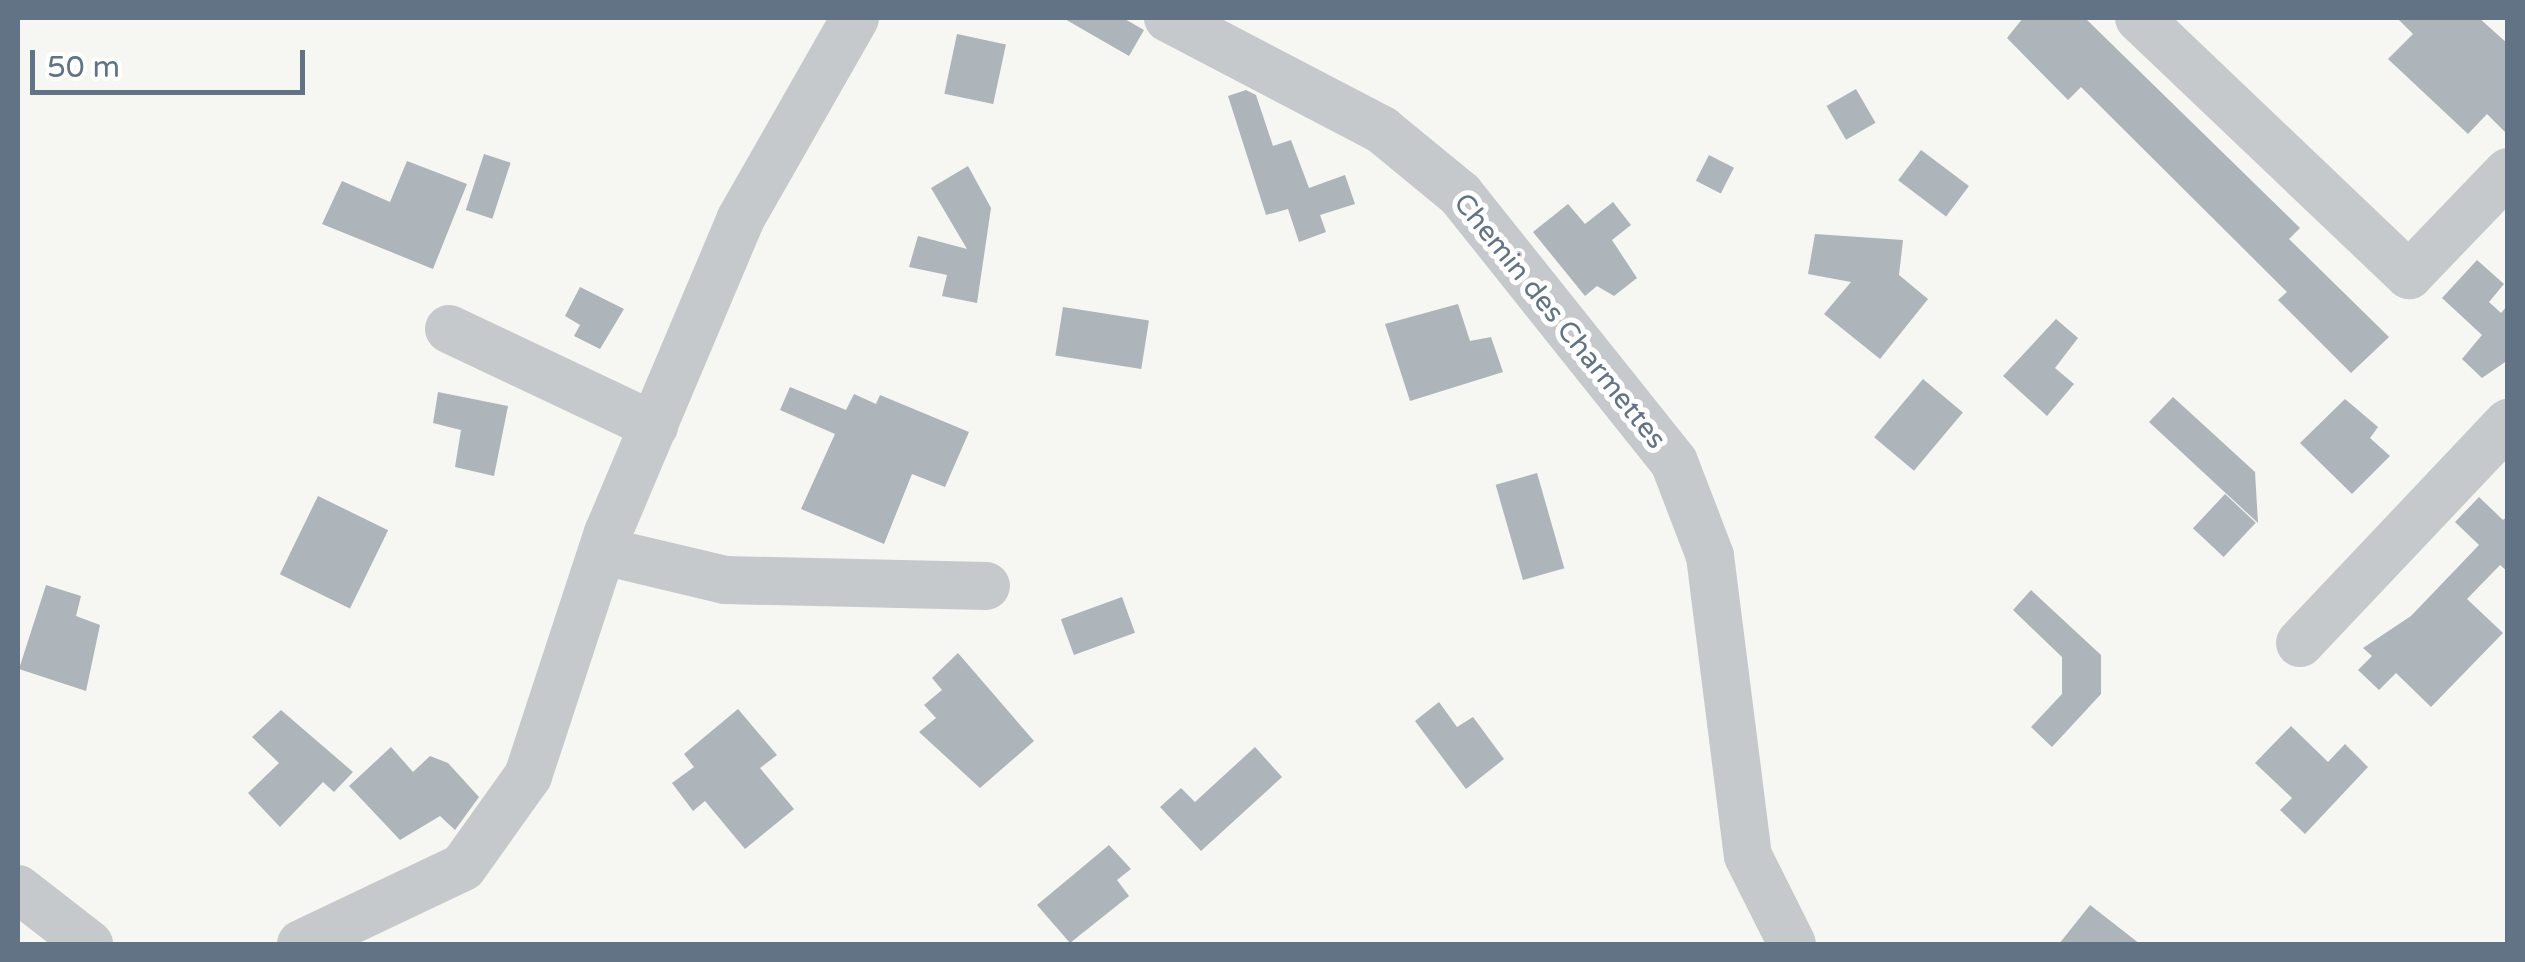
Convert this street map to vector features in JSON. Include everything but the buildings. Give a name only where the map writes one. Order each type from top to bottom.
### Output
[{"type":"street","points":[[302,944],[462,866],[528,776],[602,551],[740,220],[854,18]]},
{"type":"street","name":"Chemin des Charmettes","points":[[1168,18],[1382,130],[1460,194],[1674,462],[1710,556],[1748,856],[1792,944]]},
{"type":"street","points":[[2139,18],[2409,275],[2508,172]]},
{"type":"street","points":[[449,329],[654,426]]},
{"type":"street","points":[[2300,643],[2508,424]]},
{"type":"street","points":[[602,551],[724,580],[986,586]]},
{"type":"street","points":[[18,889],[89,944]]}]
